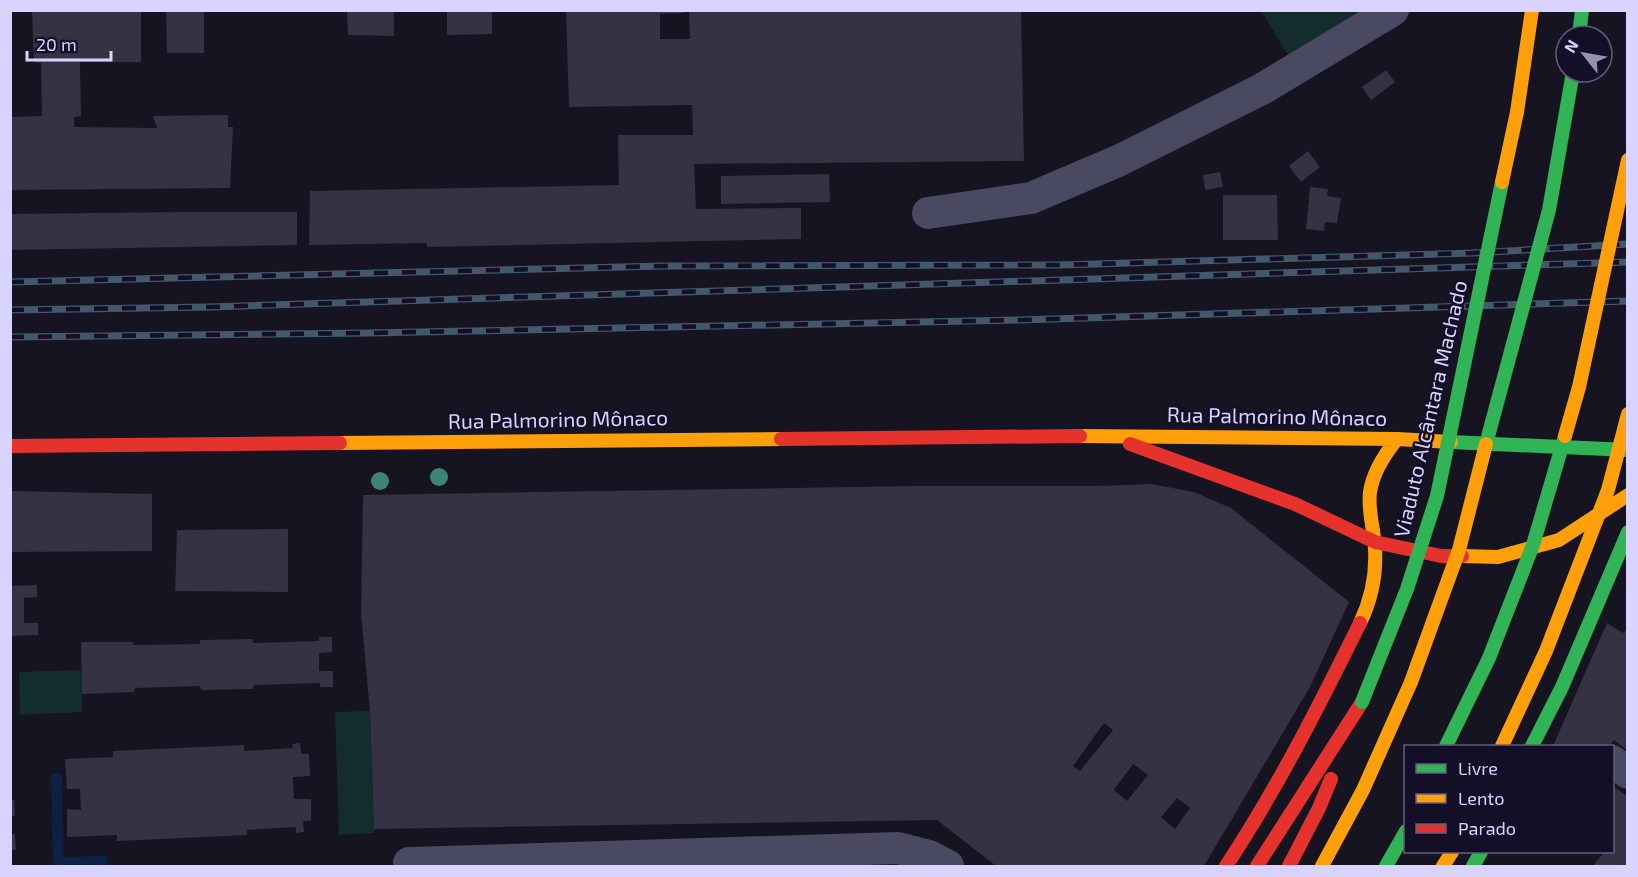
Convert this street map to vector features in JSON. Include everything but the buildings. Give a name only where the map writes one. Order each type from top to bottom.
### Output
[{"type":"main road","name":"Viaduto Alcântara Machado","points":[[1288,867],[1319,808],[1362,702],[1407,589],[1437,496],[1517,112],[1532,10]]},
{"type":"main road","points":[[1322,867],[1363,790],[1406,693],[1459,550],[1509,352],[1549,210],[1571,84]]},
{"type":"main road","points":[[1447,745],[1490,657],[1533,545],[1579,387],[1628,160]]},
{"type":"main road","points":[[1503,745],[1546,651],[1608,490],[1628,414]]},
{"type":"main road","name":"Rua Palmorino Mônaco","points":[[1106,436],[1295,504],[1375,542],[1441,556],[1498,557],[1558,540],[1628,495]]},
{"type":"main road","name":"Rua Palmorino Mônaco","points":[[10,446],[1106,436],[1397,439],[1628,450]]},
{"type":"main road","points":[[1226,867],[1254,826],[1306,731],[1373,590],[1375,542],[1369,504],[1372,480],[1382,457],[1397,439]]},
{"type":"main road","points":[[1533,745],[1562,687],[1628,532]]},
{"type":"main road","points":[[1257,867],[1362,702]]},
{"type":"main road","points":[[1386,867],[1404,835]]},
{"type":"main road","points":[[1443,867],[1451,853]]},
{"type":"main road","points":[[1473,867],[1480,853]]},
{"type":"street","points":[[928,213],[1031,198],[1118,161],[1262,89],[1393,10]]},
{"type":"street","points":[[1614,762],[1628,773]]},
{"type":"street","points":[[410,865],[611,861],[898,848],[929,856],[948,867]]},
{"type":"green space","points":[[1261,11],[1363,11],[1290,58]]},
{"type":"green space","points":[[81,670],[82,712],[20,715],[19,672]]},
{"type":"green space","points":[[370,711],[374,833],[339,835],[335,712]]},
{"type":"water","points":[[51,774],[62,774],[63,857],[107,856],[108,866],[53,866]]},
{"type":"railway","points":[[10,282],[663,266],[1060,265],[1473,253],[1628,244]]},
{"type":"railway","points":[[10,310],[210,307],[1628,262]]},
{"type":"railway","points":[[10,337],[369,333],[1020,320],[1628,301]]},
{"type":"traffic: fast","points":[[1580,24],[1582,10]]},
{"type":"traffic: fast","points":[[1486,444],[1549,210],[1571,84]]},
{"type":"traffic: fast","points":[[1362,702],[1407,589],[1437,496],[1502,182]]},
{"type":"traffic: fast","points":[[1446,745],[1489,658],[1533,545],[1565,436]]},
{"type":"traffic: fast","points":[[1451,442],[1628,450]]},
{"type":"traffic: fast","points":[[1533,745],[1562,687],[1628,532]]},
{"type":"traffic: fast","points":[[1386,866],[1404,834]]},
{"type":"traffic: fast","points":[[1473,866],[1480,853]]},
{"type":"traffic: slow","points":[[1502,182],[1517,112],[1532,10]]},
{"type":"traffic: slow","points":[[1565,436],[1579,387],[1628,160]]},
{"type":"traffic: slow","points":[[1502,745],[1546,651],[1608,490],[1628,414]]},
{"type":"traffic: slow","points":[[1080,436],[1397,439],[1451,442]]},
{"type":"traffic: slow","points":[[340,443],[781,439]]},
{"type":"traffic: slow","points":[[1360,623],[1368,603],[1375,571],[1370,492],[1380,464],[1397,439]]},
{"type":"traffic: slow","points":[[1322,866],[1363,790],[1411,682],[1459,550],[1486,444]]},
{"type":"traffic: slow","points":[[1462,556],[1498,557],[1559,540],[1628,495]]},
{"type":"traffic: slow","points":[[1443,866],[1451,853]]},
{"type":"traffic: jam","points":[[781,439],[1080,436]]},
{"type":"traffic: jam","points":[[10,446],[340,443]]},
{"type":"traffic: jam","points":[[1130,444],[1295,504],[1375,542],[1441,556],[1462,556]]},
{"type":"traffic: jam","points":[[1226,866],[1280,777],[1360,623]]},
{"type":"traffic: jam","points":[[1257,866],[1362,702]]},
{"type":"traffic: jam","points":[[1289,866],[1319,808],[1331,779]]}]
